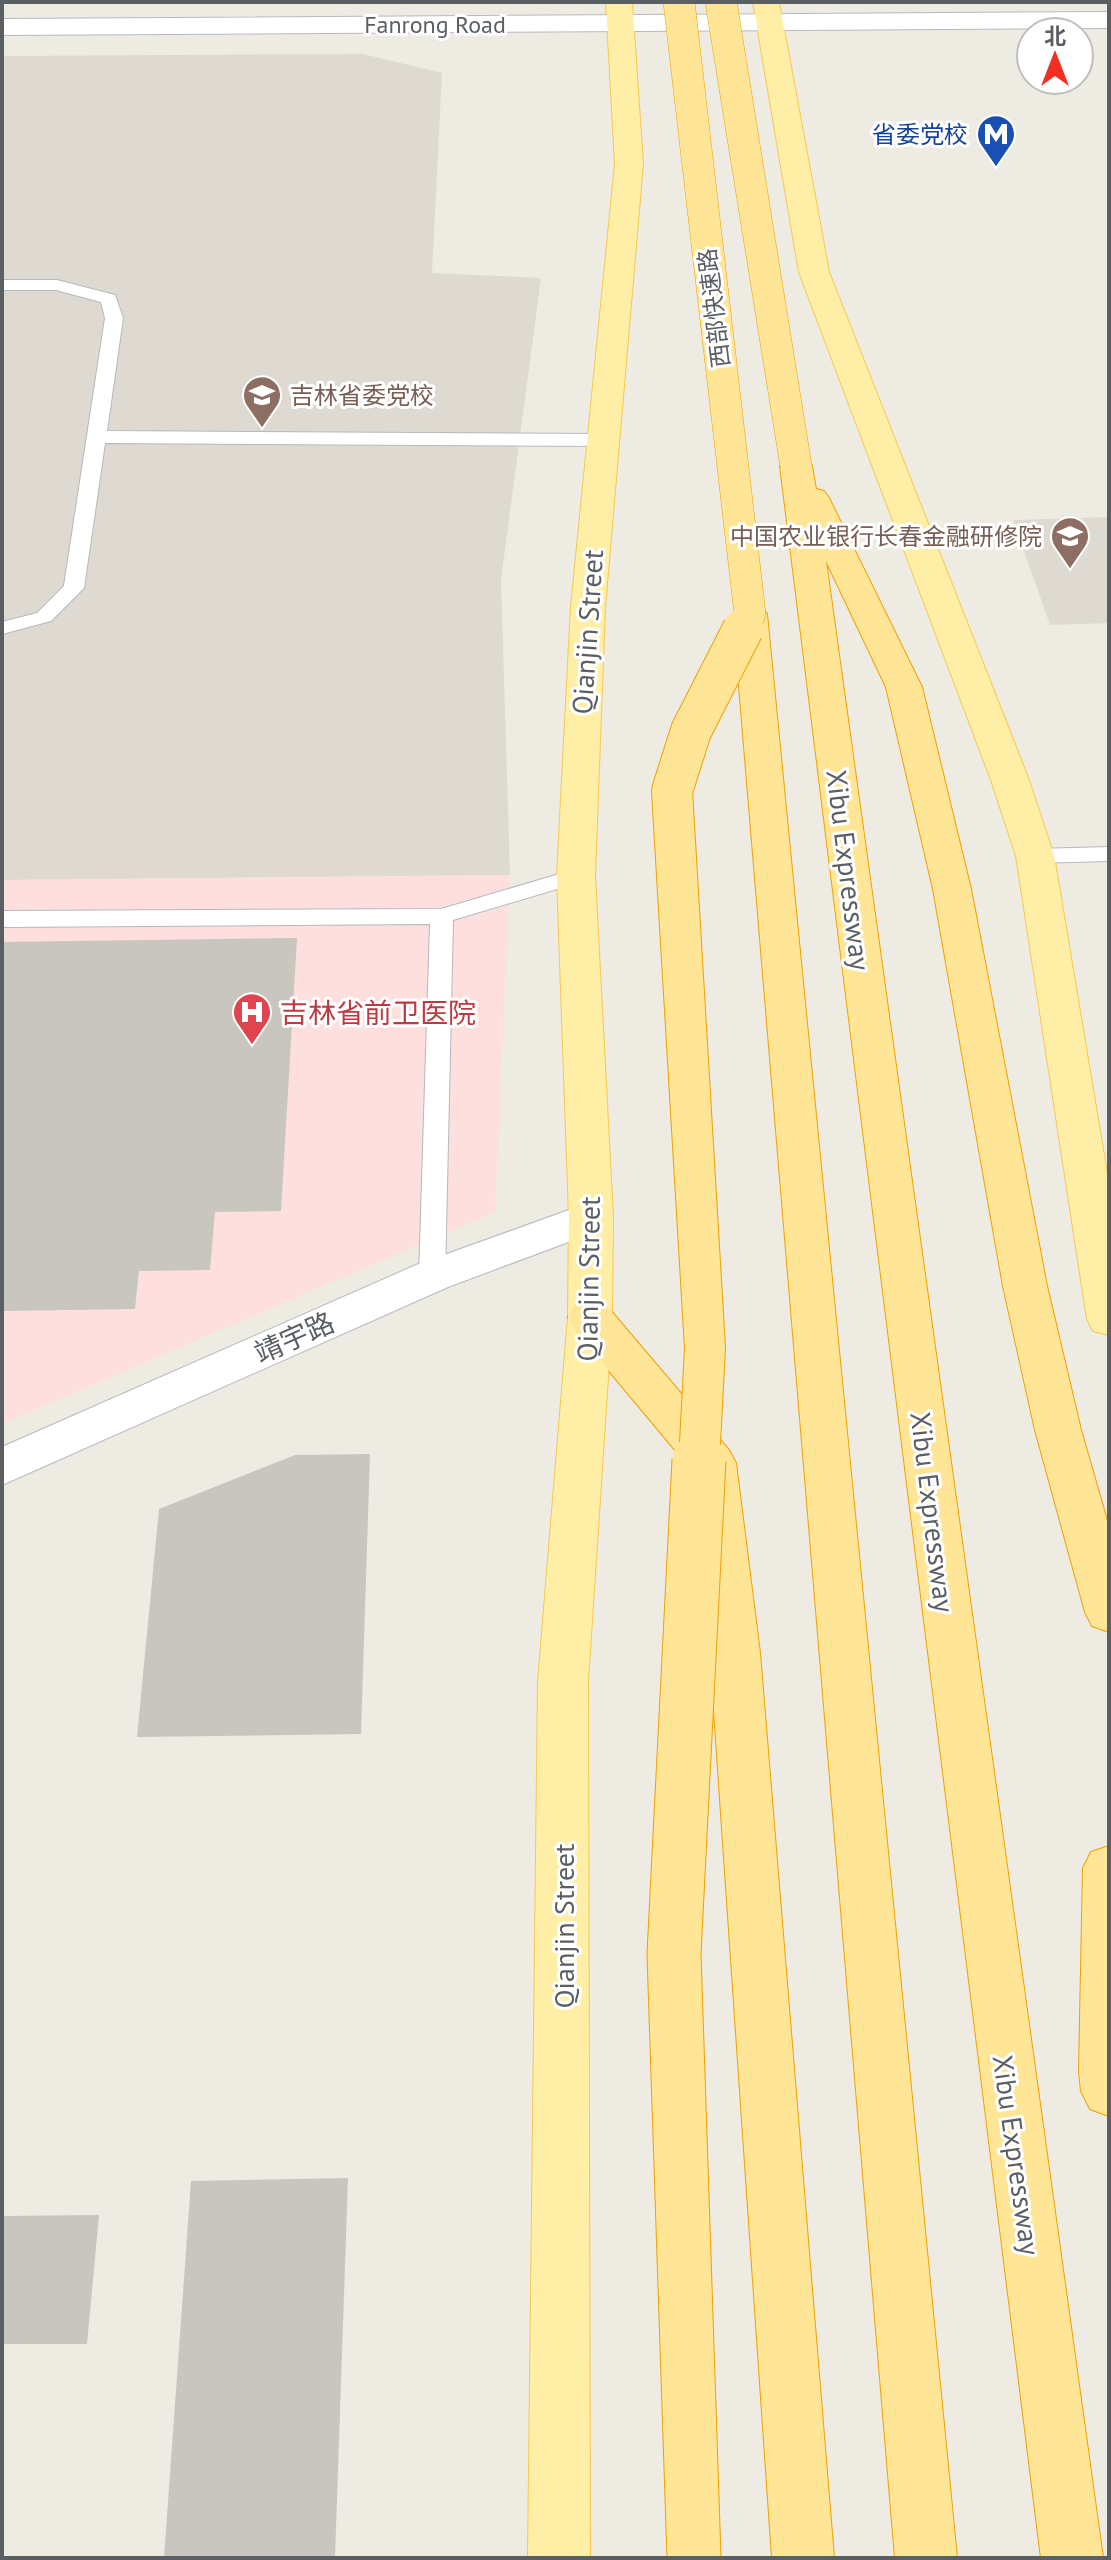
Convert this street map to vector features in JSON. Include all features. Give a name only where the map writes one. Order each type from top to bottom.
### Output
[{"type":"highway","name":"西部快速路","points":[[679,2],[750,614]]},
{"type":"highway","name":"西部快速路","points":[[721,2],[796,466]]},
{"type":"highway","points":[[796,466],[904,687],[952,889],[1025,1286],[1058,1430],[1109,1612]]},
{"type":"highway","name":"Xibu Expressway","points":[[796,466],[1072,2558]]},
{"type":"highway","points":[[750,614],[926,2558]]},
{"type":"highway","points":[[694,2558],[674,1954],[705,1348],[672,791],[691,731],[750,614]]},
{"type":"highway","points":[[590,1317],[713,1463],[735,1653],[803,2558]]},
{"type":"highway","points":[[1109,1868],[1106,2072],[1109,2091]]},
{"type":"main road","name":"Fanrong Road","points":[[766,9],[901,2]]},
{"type":"main road","name":"Fanrong Road","points":[[2,9],[766,9],[1109,20]]},
{"type":"main road","name":"Fanrong Road","points":[[2,27],[620,9]]},
{"type":"main road","name":"Qianjin Street","points":[[559,2558],[563,1681],[590,1317],[591,1217],[576,876],[582,692],[629,164],[620,9]]},
{"type":"main road","points":[[766,9],[814,272],[1010,780],[1035,856],[1109,1319]]},
{"type":"main road","name":"靖宇路","points":[[2,1467],[432,1276],[591,1217]]},
{"type":"lane","points":[[2,285],[57,285],[109,299],[114,318],[74,588],[44,617],[2,628]]},
{"type":"lane","points":[[96,437],[603,440]]},
{"type":"lane","points":[[1035,856],[1109,854]]},
{"type":"lane","points":[[2,919],[442,916],[576,876]]},
{"type":"lane","points":[[432,1276],[442,916]]},
{"type":"shaded area","name":"吉林省委党校","points":[[363,54],[442,73],[432,273],[541,278],[501,580],[510,875],[2,880],[2,56]]},
{"type":"shaded area","name":"中国农业银行长春金融研修院","points":[[1109,517],[1109,623],[1050,625],[1013,520]]},
{"type":"shaded area","name":"吉林省前卫医院","points":[[510,875],[495,1212],[2,1424],[2,880]]},
{"type":"building","points":[[297,938],[281,1211],[215,1212],[210,1270],[139,1271],[135,1309],[2,1311],[2,942]]},
{"type":"building","points":[[370,1454],[361,1734],[137,1737],[159,1509],[295,1455]]},
{"type":"building","points":[[348,2178],[335,2558],[164,2558],[191,2181]]},
{"type":"building","points":[[99,2215],[87,2344],[2,2344],[2,2216]]},
{"type":"place","name":"省委党校","points":[[996,168]]},
{"type":"place","name":"吉林省委党校","points":[[262,429]]},
{"type":"place","name":"中国农业银行长春金融研修院","points":[[1070,570]]},
{"type":"place","name":"吉林省前卫医院","points":[[252,1046]]}]
